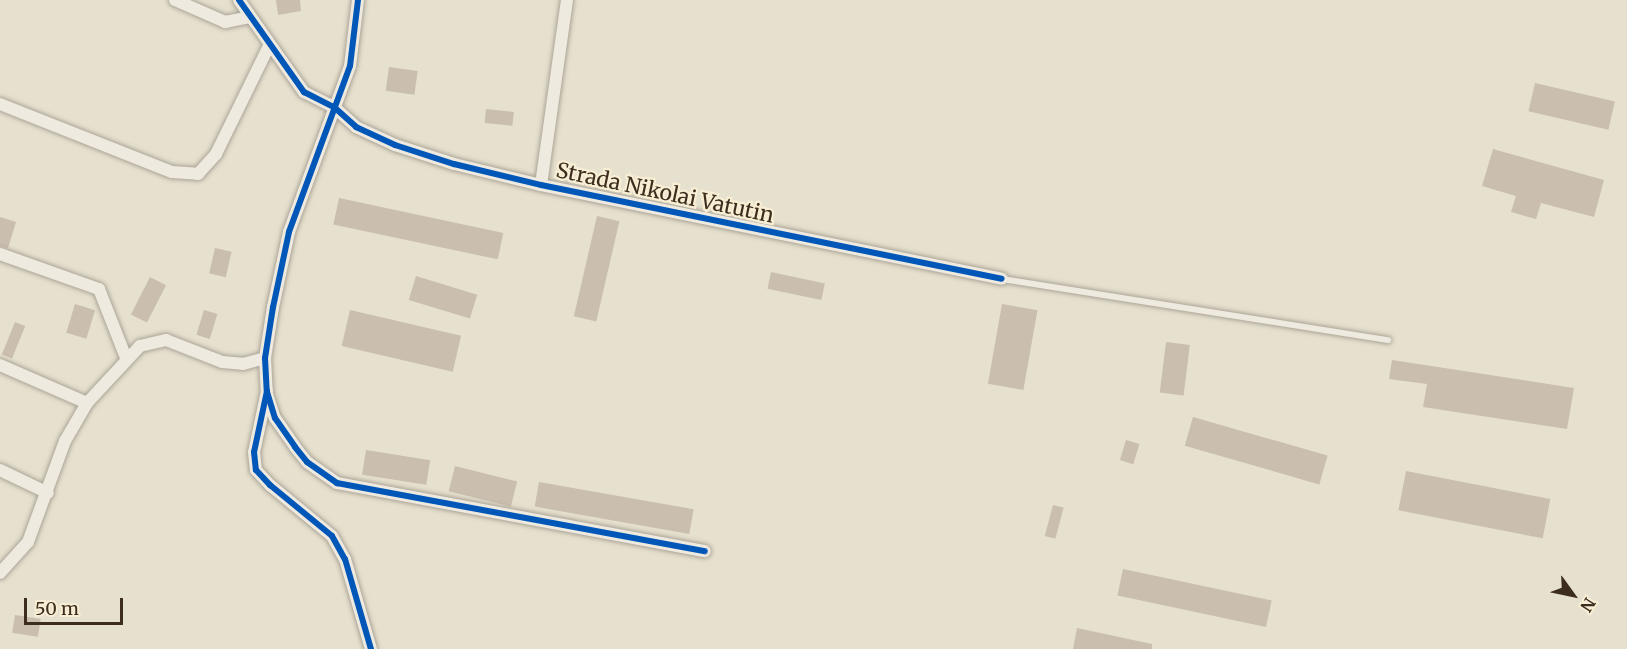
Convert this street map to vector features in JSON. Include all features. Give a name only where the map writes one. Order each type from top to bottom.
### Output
[{"type":"street","points":[[176,0],[225,22],[250,17]]},
{"type":"street","name":"Strada Nikolai Vatutin","points":[[239,0],[269,46],[304,92],[334,107],[356,127],[394,144],[454,164],[541,185],[1002,279]]},
{"type":"street","points":[[358,0],[350,66],[289,232],[265,357],[267,392],[275,418],[307,462],[337,483],[705,551]]},
{"type":"street","points":[[541,185],[567,0]]},
{"type":"street","points":[[0,104],[172,172],[198,174],[216,154],[269,46]]},
{"type":"street","points":[[0,255],[99,289],[126,358]]},
{"type":"street","points":[[0,573],[28,542],[48,493],[64,441],[87,403],[126,358],[140,346],[166,340],[222,362],[243,364],[265,357]]},
{"type":"street","points":[[0,365],[87,403]]},
{"type":"street","points":[[267,392],[254,452],[256,470],[332,536],[345,559],[371,649]]},
{"type":"street","points":[[0,470],[48,493]]},
{"type":"lane","points":[[1002,279],[1388,340]]},
{"type":"building","points":[[276,0],[300,0],[301,11],[278,15]]},
{"type":"building","points":[[389,67],[418,71],[414,95],[386,91]]},
{"type":"building","points":[[1535,83],[1615,101],[1608,130],[1528,111]]},
{"type":"building","points":[[486,109],[514,112],[512,126],[485,123]]},
{"type":"building","points":[[1493,149],[1604,180],[1594,217],[1541,203],[1536,219],[1511,212],[1516,196],[1482,186]]},
{"type":"building","points":[[339,198],[503,233],[498,259],[333,224]]},
{"type":"building","points":[[597,216],[619,221],[596,322],[574,316]]},
{"type":"building","points":[[0,217],[16,222],[8,248],[0,246]]},
{"type":"building","points":[[215,248],[232,252],[226,277],[209,273]]},
{"type":"building","points":[[771,272],[825,283],[821,300],[767,289]]},
{"type":"building","points":[[416,276],[477,295],[470,319],[409,300]]},
{"type":"building","points":[[150,277],[166,285],[147,323],[131,314]]},
{"type":"building","points":[[75,304],[95,310],[86,339],[66,333]]},
{"type":"building","points":[[1002,304],[1037,310],[1023,390],[988,384]]},
{"type":"building","points":[[204,310],[217,314],[210,339],[196,335]]},
{"type":"building","points":[[350,310],[461,336],[453,372],[342,346]]},
{"type":"building","points":[[15,322],[25,326],[12,359],[2,354]]},
{"type":"building","points":[[1166,342],[1190,345],[1184,396],[1160,393]]},
{"type":"building","points":[[1392,360],[1574,388],[1567,429],[1423,407],[1427,384],[1389,379]]},
{"type":"building","points":[[1193,417],[1328,456],[1319,484],[1185,446]]},
{"type":"building","points":[[1126,440],[1139,444],[1133,464],[1120,460]]},
{"type":"building","points":[[366,450],[430,460],[426,485],[362,475]]},
{"type":"building","points":[[455,466],[517,481],[511,507],[449,491]]},
{"type":"building","points":[[1406,471],[1550,499],[1543,538],[1398,510]]},
{"type":"building","points":[[539,482],[694,509],[689,534],[535,507]]},
{"type":"building","points":[[1053,505],[1064,508],[1055,539],[1045,536]]},
{"type":"building","points":[[1123,569],[1272,601],[1266,627],[1117,595]]},
{"type":"building","points":[[15,615],[41,619],[38,637],[12,633]]},
{"type":"building","points":[[1077,628],[1152,644],[1152,649],[1073,649]]},
{"type":"cycle path","points":[[239,0],[304,92],[334,107],[356,127],[395,145],[454,164],[541,185],[1002,279]]},
{"type":"cycle path","points":[[358,0],[350,66],[289,232],[273,307],[265,358],[267,391],[254,452],[256,470],[270,485],[332,536],[345,559],[371,649]]},
{"type":"cycle path","points":[[267,392],[275,418],[295,447],[307,462],[337,483],[705,551]]}]
